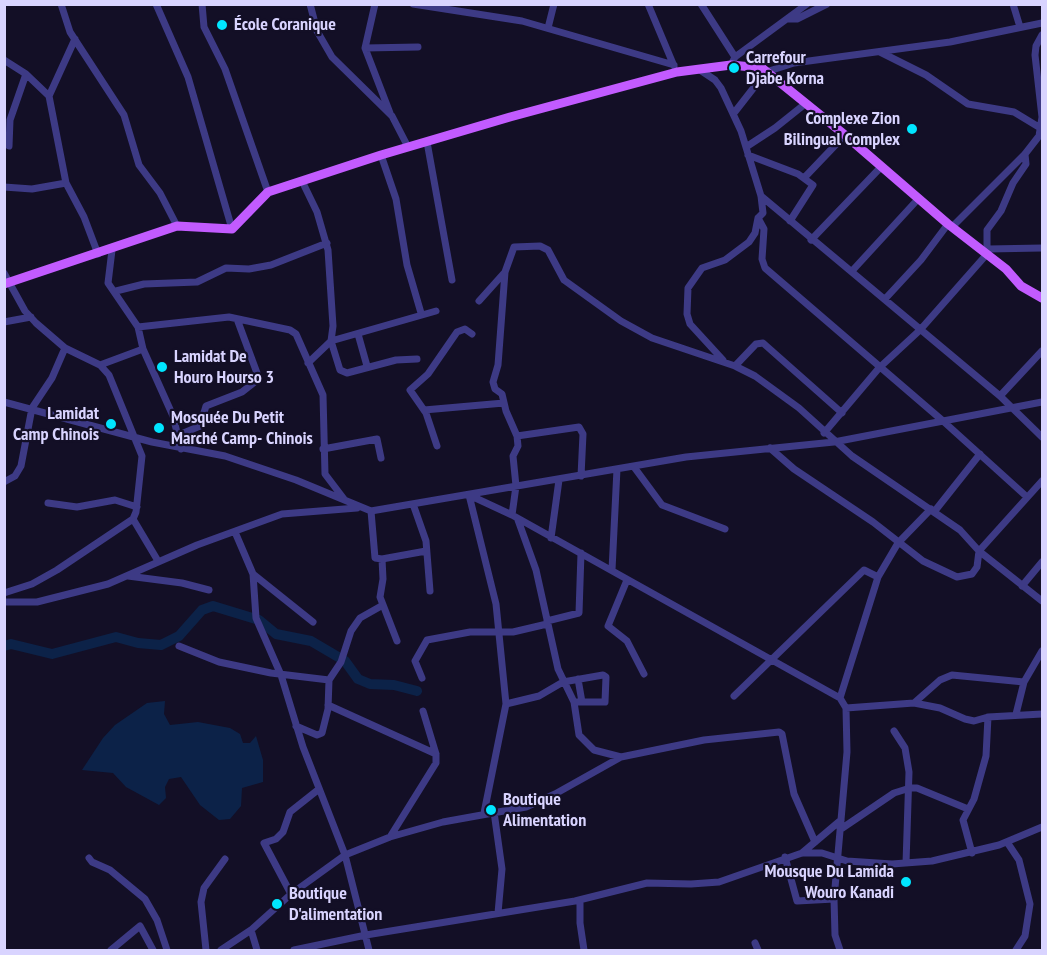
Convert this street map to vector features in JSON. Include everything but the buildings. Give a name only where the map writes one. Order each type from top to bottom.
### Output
[{"type":"main road","points":[[7,284],[177,226],[232,229],[268,192],[381,155],[676,68],[697,69],[733,61],[766,72],[987,254],[1021,286],[1042,298]]},
{"type":"street","points":[[62,4],[65,22],[120,107],[139,165],[160,193],[177,226]]},
{"type":"street","points":[[156,4],[188,77],[232,229]]},
{"type":"street","points":[[202,4],[204,27],[225,69],[268,192]]},
{"type":"street","points":[[310,4],[317,31],[332,57],[392,116]]},
{"type":"street","points":[[375,4],[364,48],[392,116],[408,147]]},
{"type":"street","points":[[412,4],[548,28],[676,68]]},
{"type":"street","points":[[548,28],[554,4]]},
{"type":"street","points":[[648,4],[676,68]]},
{"type":"street","points":[[701,4],[733,61],[807,4]]},
{"type":"street","points":[[787,19],[797,19],[827,4]]},
{"type":"street","points":[[1013,4],[1020,27]]},
{"type":"street","points":[[734,113],[766,72],[794,63],[950,42],[1042,23]]},
{"type":"street","points":[[885,299],[951,225],[1025,154],[1042,128],[1035,55],[1036,46],[1042,35]]},
{"type":"street","points":[[49,96],[75,39]]},
{"type":"street","points":[[364,48],[418,47]]},
{"type":"street","points":[[880,52],[926,75],[968,104],[1014,112],[1042,128]]},
{"type":"street","points":[[4,60],[26,74],[49,96],[66,183],[84,217],[98,254]]},
{"type":"street","points":[[697,69],[715,80],[734,113],[747,151],[763,213],[758,218],[755,232],[749,242],[725,260],[702,268],[688,288],[687,314],[690,324],[731,365]]},
{"type":"street","points":[[9,146],[10,120],[26,74]]},
{"type":"street","points":[[747,151],[805,104]]},
{"type":"street","points":[[804,178],[845,135]]},
{"type":"street","points":[[427,142],[452,280]]},
{"type":"street","points":[[747,151],[804,178],[813,185],[790,221]]},
{"type":"street","points":[[987,254],[987,230],[1001,211],[1013,183],[1026,164],[1025,154]]},
{"type":"street","points":[[381,155],[396,200],[406,265],[421,313]]},
{"type":"street","points":[[812,240],[881,167]]},
{"type":"street","points":[[302,181],[317,212],[327,243],[331,273],[333,326],[331,341],[343,372],[417,359]]},
{"type":"street","points":[[4,187],[32,189],[66,183]]},
{"type":"street","points":[[760,196],[1000,396],[1042,437]]},
{"type":"street","points":[[852,272],[919,198]]},
{"type":"street","points":[[758,218],[764,229],[762,259],[765,268],[943,421],[1027,497]]},
{"type":"street","points":[[116,291],[144,285],[189,284],[226,268],[249,269],[271,265],[327,243]]},
{"type":"street","points":[[578,702],[563,682],[536,570],[515,518],[516,486],[513,456],[518,446],[517,436],[501,391],[495,389],[493,382],[498,365],[505,272],[514,247],[544,248],[564,280],[621,321],[652,338],[731,365],[755,376],[799,408],[834,442],[960,530],[980,551],[1042,601]]},
{"type":"street","points":[[824,433],[879,368],[920,330],[987,254],[988,249],[1034,250],[1042,248]]},
{"type":"street","points":[[112,250],[108,283],[116,291],[138,327],[144,349],[179,435],[182,448]]},
{"type":"street","points":[[478,301],[505,272]]},
{"type":"street","points":[[4,273],[7,284],[31,317],[64,348],[100,365],[113,381],[142,456],[137,507],[133,519],[45,577],[4,594]]},
{"type":"street","points":[[308,363],[331,341],[421,313],[436,311]]},
{"type":"street","points":[[4,322],[31,317]]},
{"type":"street","points":[[138,327],[221,317],[293,332],[324,399],[323,449],[327,479],[346,501]]},
{"type":"street","points":[[179,435],[201,426],[206,406],[242,392],[256,381],[257,374],[237,319]]},
{"type":"street","points":[[437,446],[424,410],[410,390],[428,374],[457,332],[465,329],[472,334]]},
{"type":"street","points":[[358,334],[367,366]]},
{"type":"street","points":[[731,365],[756,344],[763,343],[842,412]]},
{"type":"street","points":[[4,482],[15,476],[21,466],[32,408],[51,378],[64,348]]},
{"type":"street","points":[[100,365],[144,349]]},
{"type":"street","points":[[1000,396],[1042,351]]},
{"type":"street","points":[[4,402],[135,437],[236,459],[371,511],[686,457],[834,442],[1042,402]]},
{"type":"street","points":[[424,410],[504,403]]},
{"type":"street","points":[[517,436],[579,427],[583,434],[581,476]]},
{"type":"street","points":[[323,449],[378,439],[381,458]]},
{"type":"street","points":[[770,448],[794,469],[873,522],[928,564],[957,577],[972,574],[977,567],[980,551],[1042,481]]},
{"type":"street","points":[[840,698],[878,577],[898,543],[933,510],[980,454]]},
{"type":"street","points":[[634,467],[662,505],[725,529]]},
{"type":"street","points":[[612,570],[617,469]]},
{"type":"street","points":[[551,538],[559,480]]},
{"type":"street","points":[[469,495],[581,553],[840,698],[846,708],[847,752],[834,899],[835,935],[840,951]]},
{"type":"street","points":[[469,495],[492,582],[506,704],[484,813]]},
{"type":"street","points":[[48,503],[77,507],[115,500],[137,507]]},
{"type":"street","points":[[413,504],[426,541],[430,591]]},
{"type":"street","points":[[4,602],[43,601],[128,576],[158,561],[282,514],[360,508]]},
{"type":"street","points":[[371,511],[374,555],[382,559],[426,551]]},
{"type":"street","points":[[133,519],[158,561]]},
{"type":"street","points":[[235,532],[253,574],[256,618],[281,675],[296,726],[345,855],[369,951]]},
{"type":"street","points":[[422,678],[414,664],[427,640],[464,633],[498,633],[579,613],[581,553]]},
{"type":"street","points":[[382,559],[383,579],[380,597],[397,641]]},
{"type":"street","points":[[1022,586],[1042,562]]},
{"type":"street","points":[[734,696],[864,570],[878,577]]},
{"type":"street","points":[[253,574],[313,621]]},
{"type":"street","points":[[128,576],[182,583],[209,590]]},
{"type":"street","points":[[627,580],[608,626],[627,640],[644,674]]},
{"type":"street","points":[[296,726],[320,735],[328,705],[329,680],[341,662],[353,627],[360,618],[382,605]]},
{"type":"street","points":[[179,646],[213,660],[281,675],[329,680]]},
{"type":"street","points":[[1016,714],[1024,682],[1042,651]]},
{"type":"street","points":[[506,704],[539,696],[563,682],[603,675],[606,680],[605,702],[578,702]]},
{"type":"street","points":[[914,703],[940,680],[952,675],[1024,682]]},
{"type":"street","points":[[578,679],[582,740],[600,753],[621,757]]},
{"type":"street","points":[[846,708],[914,703],[940,708],[974,721],[1016,714],[1042,714]]},
{"type":"street","points":[[328,705],[436,754]]},
{"type":"street","points":[[390,837],[436,763],[436,754],[423,711]]},
{"type":"street","points":[[972,853],[963,820],[986,756],[988,717]]},
{"type":"street","points":[[894,731],[905,748],[910,788],[906,863]]},
{"type":"street","points":[[221,951],[251,930],[291,894],[345,855],[390,837],[484,813],[519,809],[538,802],[621,757],[704,740],[779,732],[784,738],[794,794],[815,842]]},
{"type":"street","points":[[841,829],[894,793],[910,788],[917,788],[968,809]]},
{"type":"street","points":[[291,894],[264,843],[276,839],[283,832],[290,812],[319,789]]},
{"type":"street","points":[[494,812],[502,869],[498,913]]},
{"type":"street","points":[[802,853],[841,820]]},
{"type":"street","points":[[294,951],[366,935],[580,900],[647,883],[703,884],[733,879],[785,857],[802,853],[822,853],[839,861],[906,863],[972,853],[1007,842],[1042,827]]},
{"type":"street","points":[[1007,842],[1019,860],[1030,904],[1025,936],[1016,951]]},
{"type":"street","points":[[785,857],[797,901],[834,899]]},
{"type":"street","points":[[89,858],[116,875],[145,899],[157,920],[167,951]]},
{"type":"street","points":[[206,951],[201,902],[204,888],[225,859]]},
{"type":"street","points":[[580,900],[584,951]]},
{"type":"street","points":[[111,951],[140,926],[153,951]]},
{"type":"street","points":[[251,930],[257,951]]},
{"type":"water","points":[[165,701],[164,714],[170,725],[198,722],[230,728],[240,734],[243,743],[250,743],[256,736],[263,760],[263,782],[242,788],[241,806],[230,819],[219,820],[200,805],[181,777],[169,779],[165,787],[166,798],[159,805],[126,787],[113,773],[82,770],[103,738],[115,725],[147,703]]},
{"type":"waterway","points":[[4,646],[11,644],[52,654],[116,637],[138,643],[161,645],[179,636],[202,610],[213,606],[259,620],[276,634],[311,641],[345,661],[358,679],[370,684],[394,685],[417,691]]},
{"type":"place","name":"École Coranique","points":[[222,25]]},
{"type":"place","name":"Carrefour Djabe Korna","points":[[734,68]]},
{"type":"place","name":"Complexe Zion Bilingual Complex","points":[[912,129]]},
{"type":"place","name":"Lamidat De Houro Hourso 3","points":[[162,367]]},
{"type":"place","name":"Lamidat Camp Chinois","points":[[111,424]]},
{"type":"place","name":"Mosquée Du Petit Marché Camp- Chinois","points":[[159,428]]},
{"type":"place","name":"Boutique Alimentation","points":[[491,810]]},
{"type":"place","name":"Mousque Du Lamida Wouro Kanadi","points":[[906,882]]},
{"type":"place","name":"Boutique D'alimentation","points":[[277,904]]}]
